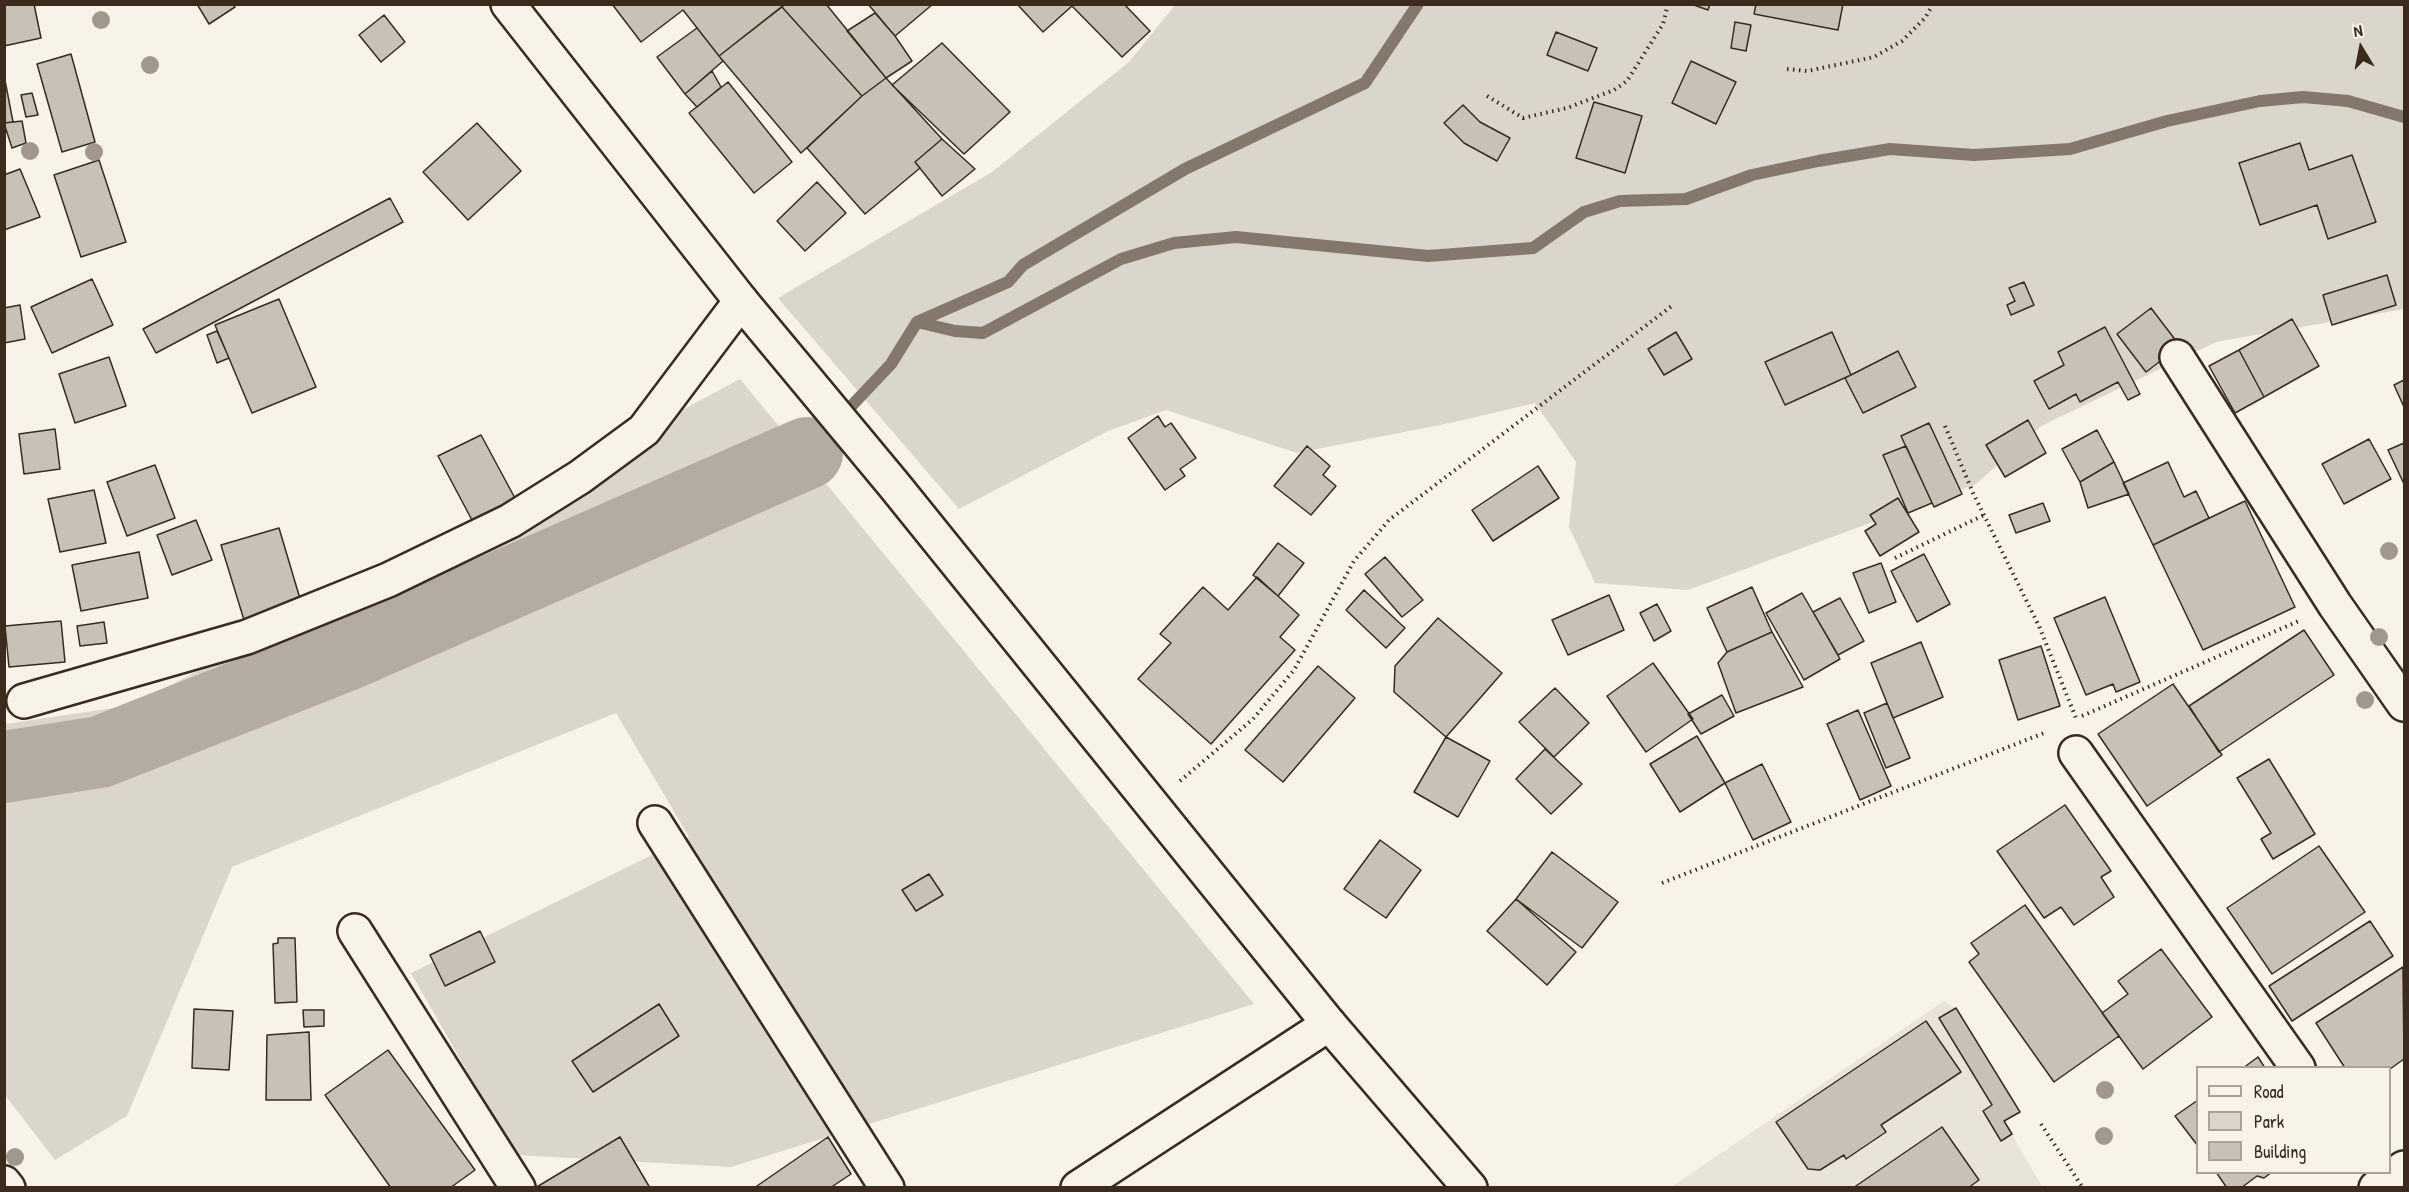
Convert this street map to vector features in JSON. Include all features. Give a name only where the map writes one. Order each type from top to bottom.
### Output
[{"type":"street","points":[[508,4],[741,301],[894,485],[1329,1024],[1470,1188]]},
{"type":"street","points":[[24,701],[247,637],[388,580],[510,521],[580,477],[644,430],[741,301]]},
{"type":"street","points":[[2177,357],[2336,605],[2404,704]]},
{"type":"street","points":[[2066,740],[2297,1066]]},
{"type":"street","points":[[655,824],[887,1188]]},
{"type":"street","points":[[355,931],[518,1188]]},
{"type":"street","points":[[1078,1188],[1329,1024]]},
{"type":"street","points":[[4,1183],[8,1188]]},
{"type":"path","points":[[1487,96],[1523,118],[1567,108],[1614,90],[1627,81],[1663,24],[1668,4]]},
{"type":"path","points":[[1787,69],[1807,71],[1874,57],[1902,41],[1925,18],[1933,4]]},
{"type":"path","points":[[1152,805],[1253,718],[1294,670],[1354,561],[1389,520],[1673,305]]},
{"type":"path","points":[[1945,426],[1984,515],[2039,626],[2076,719]]},
{"type":"path","points":[[1895,558],[1984,515]]},
{"type":"path","points":[[1662,883],[2066,740],[2076,719],[2336,605]]},
{"type":"path","points":[[2042,1124],[2084,1188]]},
{"type":"shaded area","points":[[1944,1001],[1956,1008],[2020,1112],[2004,1121],[2043,1188],[1670,1188]]},
{"type":"green space","points":[[1175,5],[2404,5],[2404,309],[2216,342],[2041,426],[1976,484],[1688,590],[1595,583],[1569,527],[1576,462],[1535,403],[1455,422],[1297,453],[1166,410],[1108,431],[959,509],[778,298],[992,172],[1129,62]]},
{"type":"green space","points":[[740,379],[1254,1004],[731,1167],[515,1155],[411,973],[689,837],[616,713],[232,867],[127,1116],[55,1160],[5,1095],[5,724],[134,705]]},
{"type":"building","points":[[4,4],[34,4],[41,38],[4,46]]},
{"type":"building","points":[[197,4],[233,4],[235,7],[209,24]]},
{"type":"building","points":[[612,4],[785,4],[719,56],[683,10],[641,42]]},
{"type":"building","points":[[785,4],[826,4],[886,78],[862,96],[782,7]]},
{"type":"building","points":[[868,4],[933,4],[895,36]]},
{"type":"building","points":[[1017,4],[1071,4],[1072,6],[1043,32]]},
{"type":"building","points":[[1074,4],[1124,4],[1150,31],[1122,57],[1072,6]]},
{"type":"building","points":[[1691,4],[1710,4],[1708,10]]},
{"type":"building","points":[[1756,4],[1843,4],[1838,30],[1754,14]]},
{"type":"building","points":[[782,7],[862,96],[801,153],[719,56]]},
{"type":"building","points":[[875,13],[912,61],[886,78],[847,31]]},
{"type":"building","points":[[384,15],[405,42],[381,62],[359,35]]},
{"type":"building","points":[[1735,22],[1751,25],[1746,51],[1731,48]]},
{"type":"building","points":[[697,28],[723,61],[685,94],[657,57]]},
{"type":"building","points":[[1556,32],[1597,48],[1588,71],[1547,55]]},
{"type":"building","points":[[942,43],[1010,112],[964,154],[892,85]]},
{"type":"building","points":[[71,54],[95,142],[62,152],[37,64]]},
{"type":"building","points":[[1691,61],[1736,82],[1716,124],[1672,103]]},
{"type":"building","points":[[712,71],[721,87],[697,107],[685,94]]},
{"type":"building","points":[[4,75],[13,122],[4,123]]},
{"type":"building","points":[[886,78],[942,139],[915,162],[920,168],[865,214],[807,148],[862,96]]},
{"type":"building","points":[[728,82],[792,162],[754,193],[689,113]]},
{"type":"building","points":[[32,93],[38,115],[26,117],[21,95]]},
{"type":"building","points":[[1594,102],[1642,116],[1625,173],[1576,158]]},
{"type":"building","points":[[1463,105],[1480,122],[1510,138],[1497,161],[1464,143],[1444,123]]},
{"type":"building","points":[[22,121],[26,143],[12,148],[4,123]]},
{"type":"building","points":[[477,123],[521,171],[468,220],[423,172]]},
{"type":"building","points":[[942,139],[975,169],[942,196],[915,162]]},
{"type":"building","points":[[2300,143],[2309,170],[2352,155],[2376,222],[2328,239],[2317,205],[2260,225],[2239,163]]},
{"type":"building","points":[[99,160],[126,242],[81,257],[54,175]]},
{"type":"building","points":[[20,169],[40,217],[4,230],[4,175]]},
{"type":"building","points":[[817,182],[846,213],[805,251],[777,221]]},
{"type":"building","points":[[390,198],[403,222],[156,353],[143,329]]},
{"type":"building","points":[[2387,275],[2396,305],[2332,325],[2323,295]]},
{"type":"building","points":[[92,279],[113,325],[52,353],[31,307]]},
{"type":"building","points":[[2024,282],[2034,305],[2011,315],[2007,305],[2015,301],[2009,288]]},
{"type":"building","points":[[279,299],[316,387],[252,413],[215,325]]},
{"type":"building","points":[[20,305],[25,339],[4,343],[4,308]]},
{"type":"building","points":[[2151,308],[2180,346],[2146,372],[2117,334]]},
{"type":"building","points":[[2292,319],[2319,366],[2264,397],[2239,350]]},
{"type":"building","points":[[2105,327],[2140,394],[2128,400],[2118,382],[2080,402],[2076,394],[2049,409],[2034,381],[2064,365],[2058,352]]},
{"type":"building","points":[[217,331],[229,358],[217,363],[207,335]]},
{"type":"building","points":[[1676,332],[1692,359],[1664,375],[1648,349]]},
{"type":"building","points":[[1832,332],[1851,375],[1785,405],[1765,362]]},
{"type":"building","points":[[2239,350],[2264,397],[2235,413],[2209,366]]},
{"type":"building","points":[[1898,351],[1916,387],[1863,413],[1845,378]]},
{"type":"building","points":[[109,357],[126,406],[75,423],[59,374]]},
{"type":"building","points":[[2404,380],[2404,407],[2394,385]]},
{"type":"building","points":[[1158,416],[1165,427],[1171,423],[1196,458],[1180,469],[1185,476],[1165,490],[1128,438]]},
{"type":"building","points":[[2028,420],[2046,453],[2005,477],[1986,445]]},
{"type":"building","points":[[1929,423],[1962,494],[1934,507],[1901,436]]},
{"type":"building","points":[[55,429],[60,469],[24,474],[19,434]]},
{"type":"building","points":[[2097,430],[2114,462],[2080,482],[2062,449]]},
{"type":"building","points":[[481,435],[516,500],[473,522],[438,456]]},
{"type":"building","points":[[2369,439],[2391,479],[2344,504],[2322,464]]},
{"type":"building","points":[[2404,443],[2404,484],[2388,450]]},
{"type":"building","points":[[1307,446],[1330,466],[1323,475],[1336,486],[1311,515],[1274,486]]},
{"type":"building","points":[[1906,446],[1932,503],[1908,513],[1883,455]]},
{"type":"building","points":[[2114,462],[2129,494],[2088,508],[2080,482]]},
{"type":"building","points":[[2168,462],[2184,497],[2196,491],[2209,518],[2153,545],[2123,483]]},
{"type":"building","points":[[155,465],[175,518],[127,536],[107,482]]},
{"type":"building","points":[[1538,466],[1559,498],[1493,541],[1472,510]]},
{"type":"building","points":[[94,490],[106,543],[60,552],[48,499]]},
{"type":"building","points":[[1898,498],[1919,532],[1880,556],[1865,531],[1876,524],[1870,515]]},
{"type":"building","points":[[2245,501],[2295,607],[2203,650],[2153,545]]},
{"type":"building","points":[[2043,503],[2050,521],[2016,533],[2009,515]]},
{"type":"building","points":[[196,520],[212,560],[172,575],[157,535]]},
{"type":"building","points":[[279,528],[301,602],[244,620],[221,545]]},
{"type":"building","points":[[1278,543],[1304,563],[1278,596],[1253,575]]},
{"type":"building","points":[[139,552],[148,598],[81,611],[72,565]]},
{"type":"building","points":[[1924,554],[1950,604],[1917,622],[1891,571]]},
{"type":"building","points":[[1385,557],[1423,600],[1402,617],[1365,574]]},
{"type":"building","points":[[1881,563],[1896,602],[1869,613],[1853,573]]},
{"type":"building","points":[[1257,577],[1299,615],[1280,637],[1295,650],[1211,744],[1138,679],[1171,643],[1160,634],[1203,587],[1228,610]]},
{"type":"building","points":[[1752,587],[1772,632],[1727,652],[1707,608]]},
{"type":"building","points":[[1364,590],[1405,628],[1386,648],[1346,610]]},
{"type":"building","points":[[1802,593],[1840,659],[1804,680],[1766,613]]},
{"type":"building","points":[[1609,595],[1624,630],[1568,655],[1552,620]]},
{"type":"building","points":[[2105,597],[2140,682],[2116,692],[2113,684],[2086,695],[2054,618]]},
{"type":"building","points":[[1840,598],[1864,641],[1838,655],[1813,612]]},
{"type":"building","points":[[1657,604],[1671,631],[1654,641],[1640,613]]},
{"type":"building","points":[[1438,618],[1502,673],[1446,737],[1394,692],[1395,666]]},
{"type":"building","points":[[61,621],[65,662],[9,667],[5,626]]},
{"type":"building","points":[[104,622],[107,643],[80,646],[77,626]]},
{"type":"building","points":[[2304,630],[2334,675],[2219,752],[2189,706]]},
{"type":"building","points":[[1772,632],[1803,687],[1736,713],[1718,663],[1727,652]]},
{"type":"building","points":[[1921,642],[1943,697],[1893,718],[1871,663]]},
{"type":"building","points":[[2041,646],[2060,706],[2018,720],[1999,660]]},
{"type":"building","points":[[1653,663],[1693,719],[1646,752],[1607,696]]},
{"type":"building","points":[[1318,666],[1355,698],[1283,782],[1245,750]]},
{"type":"building","points":[[2173,684],[2222,755],[2147,806],[2098,734]]},
{"type":"building","points":[[1555,688],[1589,723],[1554,757],[1519,722]]},
{"type":"building","points":[[1722,695],[1734,716],[1701,734],[1688,714]]},
{"type":"building","points":[[1887,703],[1910,758],[1886,768],[1864,713]]},
{"type":"building","points":[[1858,710],[1891,786],[1860,800],[1827,724]]},
{"type":"building","points":[[1697,736],[1725,783],[1680,812],[1650,764]]},
{"type":"building","points":[[1446,737],[1490,761],[1458,817],[1414,792]]},
{"type":"building","points":[[1545,749],[1582,784],[1551,814],[1516,779]]},
{"type":"building","points":[[2269,759],[2315,834],[2273,859],[2261,839],[2271,833],[2237,778]]},
{"type":"building","points":[[1762,764],[1791,822],[1753,840],[1725,783]]},
{"type":"building","points":[[2065,805],[2111,871],[2101,877],[2114,897],[2074,925],[2061,907],[2044,918],[1997,851]]},
{"type":"building","points":[[1380,840],[1421,870],[1386,918],[1344,889]]},
{"type":"building","points":[[2319,846],[2365,912],[2272,974],[2227,908]]},
{"type":"building","points":[[1552,852],[1618,902],[1582,948],[1516,899]]},
{"type":"building","points":[[929,874],[943,895],[916,911],[902,890]]},
{"type":"building","points":[[1516,899],[1576,952],[1547,985],[1487,931]]},
{"type":"building","points":[[2025,905],[2119,1036],[2054,1082],[1969,962],[1979,954],[1971,943]]},
{"type":"building","points":[[2370,921],[2393,956],[2292,1021],[2269,986]]},
{"type":"building","points":[[480,931],[495,962],[445,986],[430,955]]},
{"type":"building","points":[[278,938],[295,938],[297,1002],[275,1003],[273,944],[278,943]]},
{"type":"building","points":[[2161,949],[2212,1017],[2143,1069],[2102,1013],[2128,994],[2118,981]]},
{"type":"building","points":[[2403,967],[2404,1059],[2391,1068],[2391,1066],[2344,1066],[2316,1023]]},
{"type":"building","points":[[659,1004],[679,1036],[593,1092],[572,1061]]},
{"type":"building","points":[[1956,1008],[2020,1112],[2004,1121],[2012,1134],[2001,1141],[1983,1111],[1992,1105],[1939,1018]]},
{"type":"building","points":[[194,1009],[233,1011],[229,1070],[192,1068]]},
{"type":"building","points":[[303,1010],[324,1010],[324,1026],[304,1027]]},
{"type":"building","points":[[1926,1021],[1961,1072],[1881,1125],[1886,1132],[1846,1159],[1844,1155],[1820,1170],[1808,1169],[1776,1122]]},
{"type":"building","points":[[309,1032],[311,1100],[266,1100],[267,1035]]},
{"type":"building","points":[[388,1050],[475,1170],[450,1188],[391,1188],[325,1095]]},
{"type":"building","points":[[2258,1057],[2264,1066],[2246,1066]]},
{"type":"building","points":[[2196,1101],[2196,1143],[2175,1116]]},
{"type":"building","points":[[1942,1127],[1979,1180],[1968,1188],[1853,1188]]},
{"type":"building","points":[[620,1137],[650,1188],[535,1188]]},
{"type":"building","points":[[828,1137],[851,1174],[830,1188],[754,1188]]},
{"type":"building","points":[[2217,1174],[2269,1174],[2264,1178],[2257,1176],[2241,1188],[2227,1188]]},
{"type":"waterway","points":[[807,453],[891,364],[917,322],[1008,282],[1023,265],[1185,169],[1365,83],[1418,4]]},
{"type":"waterway","points":[[917,322],[955,331],[983,333],[1121,259],[1174,243],[1236,237],[1428,256],[1533,248],[1584,212],[1620,201],[1686,199],[1752,175],[1890,149],[1974,155],[2070,149],[2167,121],[2260,101],[2303,97],[2348,101],[2404,117]]},
{"type":"waterway","points":[[4,767],[100,752],[346,655],[807,453]]}]
